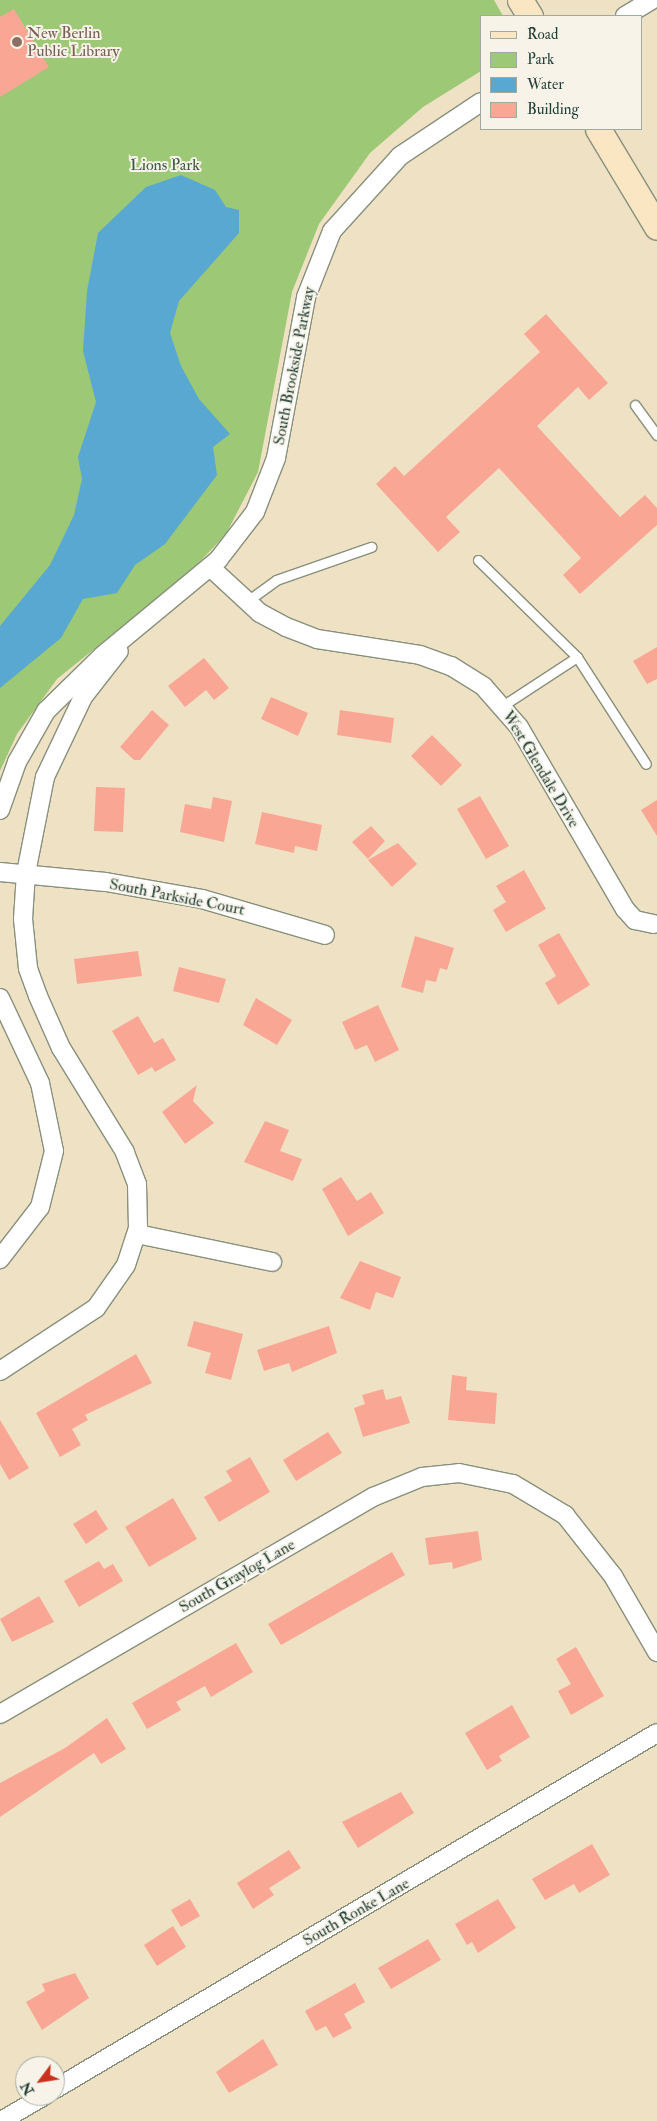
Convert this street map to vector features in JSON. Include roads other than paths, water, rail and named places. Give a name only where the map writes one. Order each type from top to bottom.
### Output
[{"type":"main road","points":[[520,0],[529,15]]},
{"type":"main road","points":[[599,130],[657,227]]},
{"type":"street","points":[[627,15],[652,0]]},
{"type":"street","name":"South Brookside Parkway","points":[[0,810],[16,762],[40,718],[67,688],[210,567],[242,532],[264,496],[276,458],[306,297],[332,231],[400,156],[480,103]]},
{"type":"street","name":"West Glendale Drive","points":[[210,567],[246,602],[286,627],[316,639],[420,655],[451,666],[502,706],[625,909],[636,920],[654,924]]},
{"type":"street","name":"South Brookside Parkway","points":[[0,1371],[96,1308],[119,1278],[137,1234],[139,1198],[125,1152],[61,1048],[28,968],[23,919],[26,873],[36,809],[60,741],[83,697],[145,622]]},
{"type":"street","name":"South Parkside Court","points":[[0,872],[26,873],[202,899],[325,935]]},
{"type":"street","points":[[0,998],[40,1083],[54,1151],[40,1207],[0,1259]]},
{"type":"street","points":[[137,1234],[272,1262]]},
{"type":"street","name":"South Graylog Lane","points":[[0,1714],[373,1497],[422,1477],[458,1473],[486,1477],[513,1484],[565,1516],[613,1576],[657,1652]]},
{"type":"street","name":"South Ronke Lane","points":[[65,2083],[657,1733]]},
{"type":"street","points":[[1,2121],[27,2106]]},
{"type":"lane","points":[[635,405],[657,435]]},
{"type":"lane","points":[[246,602],[276,580],[371,546]]},
{"type":"lane","points":[[478,560],[577,657],[646,764]]},
{"type":"lane","points":[[502,706],[577,657]]},
{"type":"water","points":[[181,175],[215,190],[226,207],[239,210],[239,233],[179,301],[170,333],[181,366],[199,399],[230,434],[213,447],[217,475],[165,544],[135,565],[117,593],[83,599],[61,638],[0,688],[0,626],[50,565],[74,515],[82,479],[78,457],[96,402],[83,351],[87,291],[98,233],[146,187]]},
{"type":"place","name":"New Berlin Public Library","points":[[17,42]]},
{"type":"park label","name":"Lions Park","points":[[165,165]]}]
